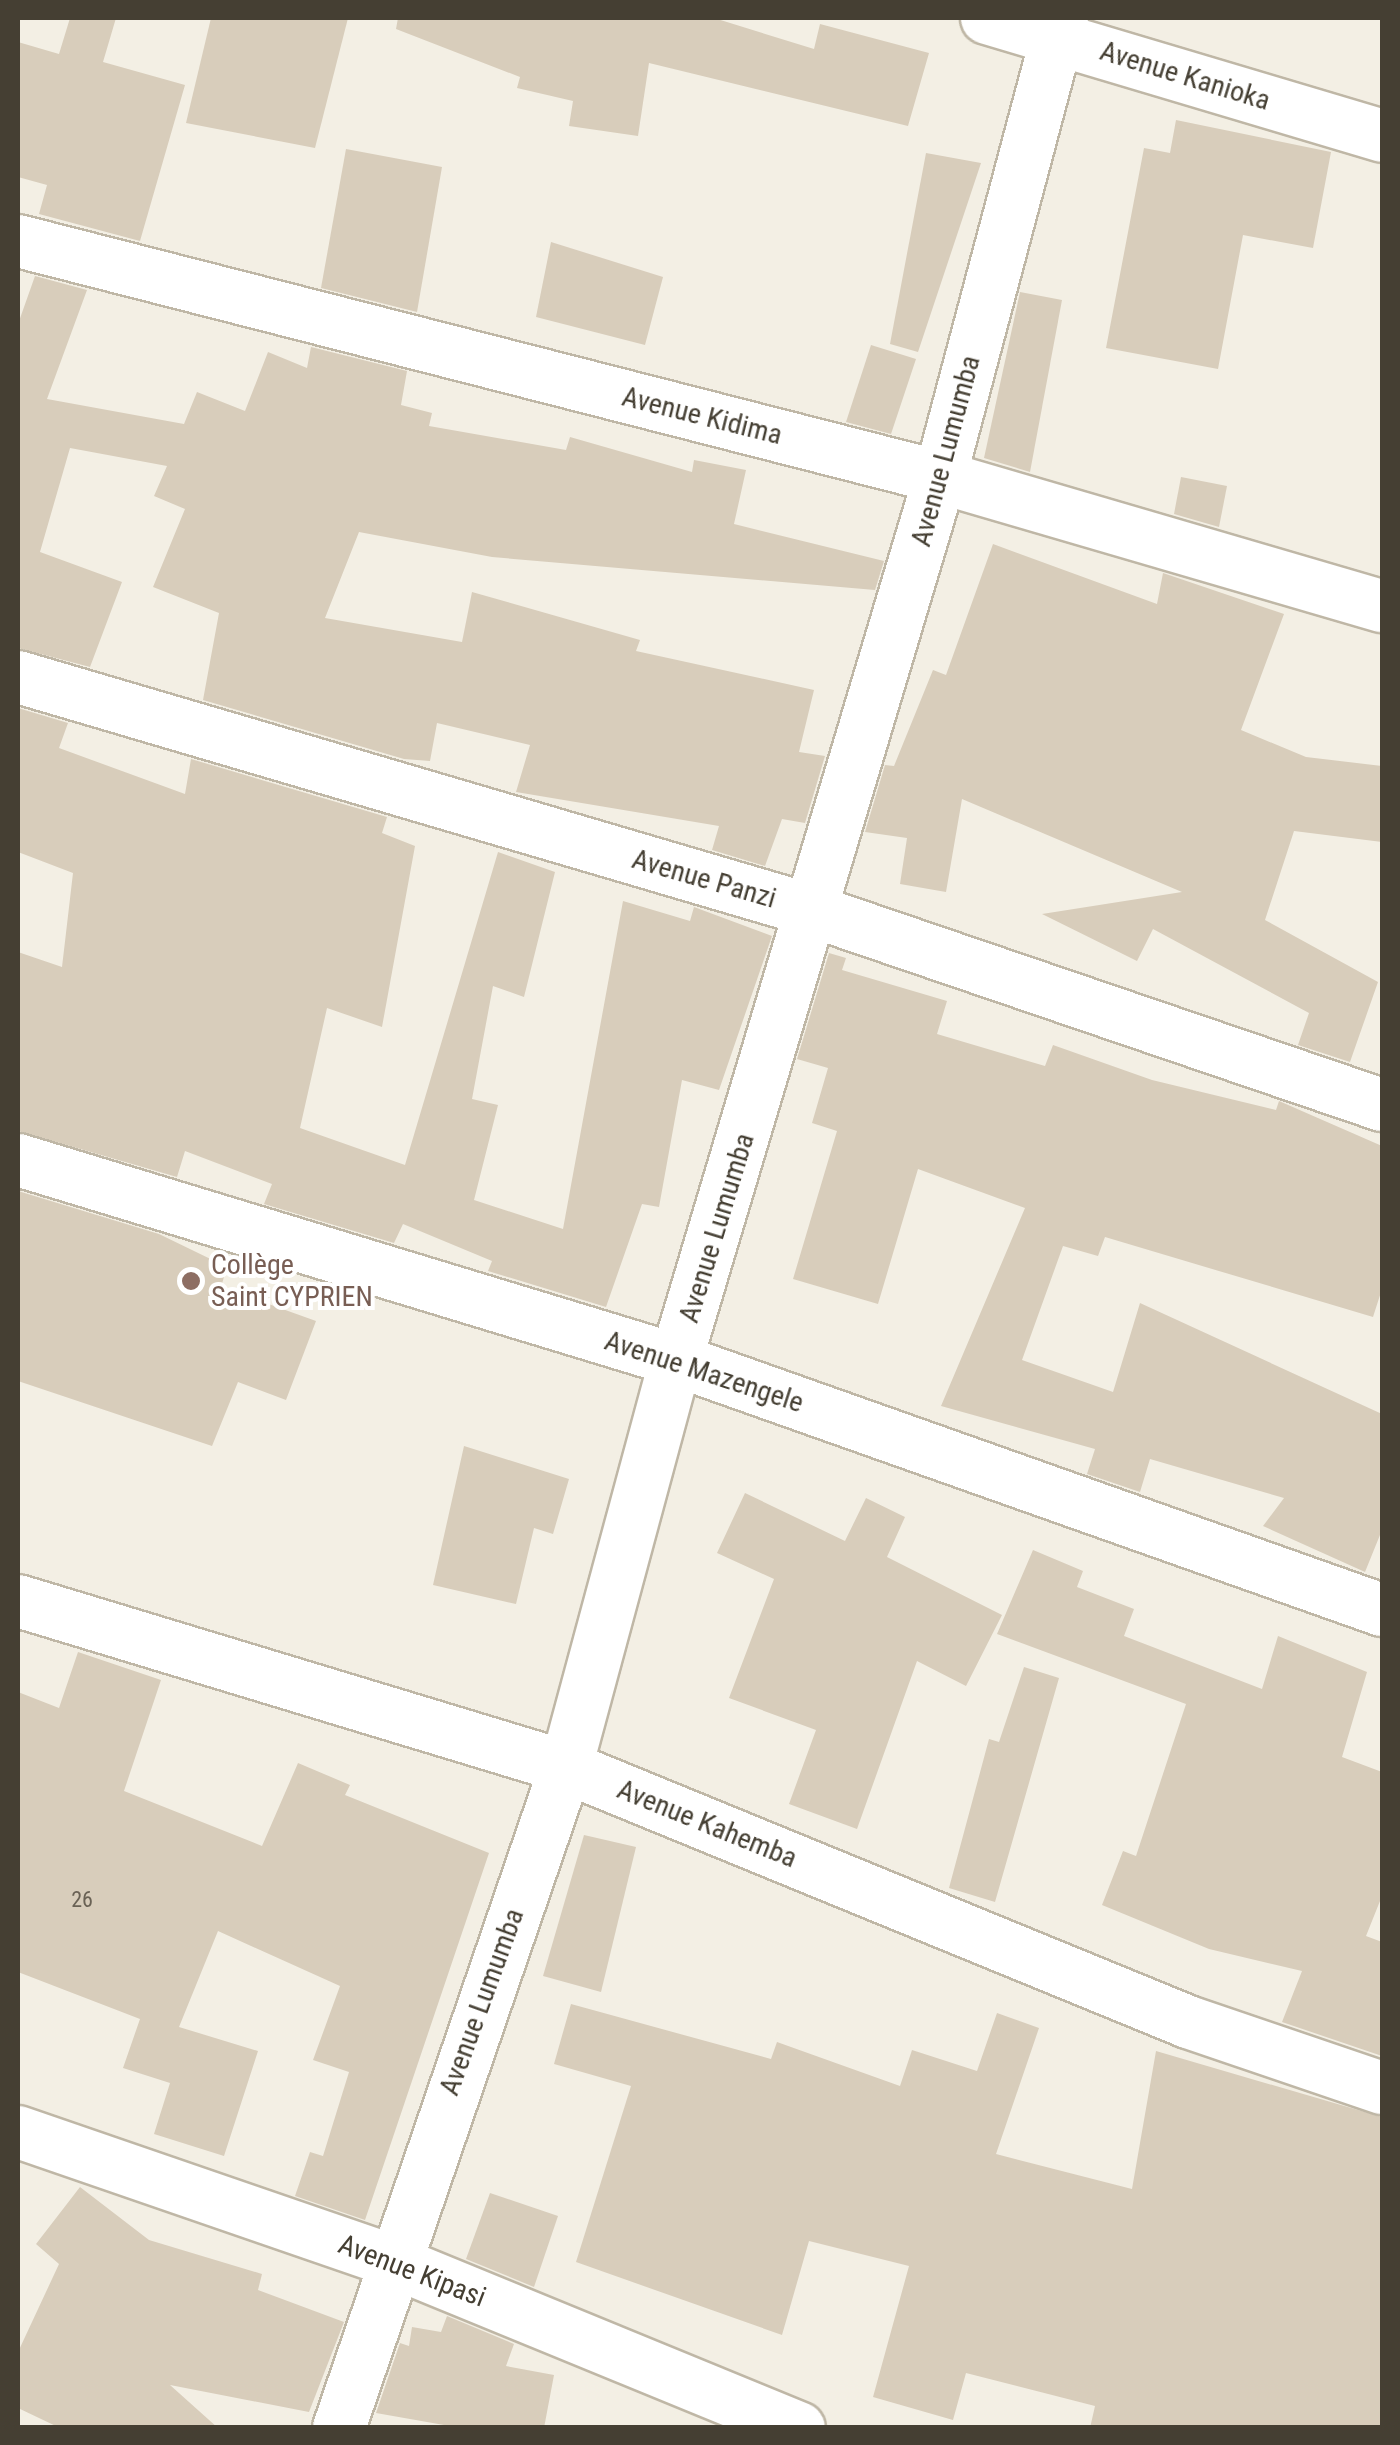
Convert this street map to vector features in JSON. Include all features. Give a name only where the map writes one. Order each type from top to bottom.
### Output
[{"type":"street","name":"Avenue Kanioka","points":[[987,18],[1059,27],[1382,136]]},
{"type":"street","name":"Avenue Lumumba","points":[[338,2428],[389,2260],[566,1767],[676,1360],[940,477],[1059,27]]},
{"type":"street","name":"Avenue Kidima","points":[[18,241],[940,477],[1382,606]]},
{"type":"street","name":"Avenue Panzi","points":[[18,677],[813,911],[1382,1105]]},
{"type":"street","name":"Avenue Mazengele","points":[[18,1160],[676,1360],[1382,1610]]},
{"type":"street","name":"Avenue Kahemba","points":[[18,1601],[566,1767],[1188,2022],[1382,2088]]},
{"type":"street","name":"Avenue Kipasi","points":[[18,2132],[389,2260],[800,2428]]},
{"type":"building","points":[[70,18],[116,18],[103,62],[185,85],[140,241],[39,214],[47,185],[18,177],[18,42],[59,54]]},
{"type":"building","points":[[211,18],[348,18],[315,148],[186,123]]},
{"type":"building","points":[[398,18],[714,18],[814,49],[820,24],[929,53],[908,126],[649,63],[638,136],[569,126],[573,101],[517,88],[520,77],[396,29]]},
{"type":"building","points":[[1176,120],[1331,152],[1313,248],[1243,235],[1218,369],[1106,348],[1144,148],[1170,153]]},
{"type":"building","points":[[346,149],[442,167],[417,312],[321,288]]},
{"type":"building","points":[[926,153],[981,163],[918,352],[890,344]]},
{"type":"building","points":[[551,242],[663,277],[645,345],[536,317]]},
{"type":"building","points":[[35,276],[87,290],[47,399],[184,424],[197,392],[245,411],[268,352],[307,368],[311,347],[407,371],[401,405],[432,413],[429,426],[566,450],[570,437],[692,472],[694,460],[746,470],[734,524],[884,561],[875,590],[492,557],[359,532],[325,618],[462,642],[472,592],[640,640],[636,651],[814,690],[799,752],[825,756],[805,823],[782,819],[765,866],[712,850],[719,826],[516,792],[530,745],[437,723],[430,761],[404,759],[203,700],[219,613],[153,587],[185,509],[154,496],[167,466],[70,448],[40,552],[122,582],[90,667],[18,648],[18,324]]},
{"type":"building","points":[[1020,292],[1062,300],[1030,472],[984,458]]},
{"type":"building","points":[[871,345],[916,359],[891,434],[846,422]]},
{"type":"building","points":[[1181,477],[1227,486],[1219,527],[1174,514]]},
{"type":"building","points":[[993,544],[1157,604],[1163,573],[1284,614],[1241,730],[1306,757],[1382,766],[1382,842],[1294,831],[1265,920],[1378,982],[1350,1062],[1298,1045],[1309,1013],[1153,929],[1137,961],[1042,914],[1182,892],[962,799],[946,892],[900,884],[907,838],[865,832],[885,765],[894,766],[933,670],[946,675]]},
{"type":"building","points":[[18,708],[68,723],[59,748],[185,794],[191,759],[387,817],[382,833],[415,846],[382,1027],[327,1008],[300,1128],[405,1165],[498,852],[555,872],[524,997],[493,986],[472,1099],[498,1105],[474,1200],[563,1229],[623,901],[690,921],[694,907],[772,936],[719,1090],[682,1080],[659,1207],[642,1204],[606,1307],[488,1271],[492,1261],[403,1224],[394,1243],[264,1204],[272,1184],[185,1151],[177,1177],[18,1131],[18,952],[62,967],[73,873],[18,852]]},
{"type":"building","points":[[829,953],[846,958],[842,970],[947,1001],[937,1034],[1045,1066],[1053,1045],[1152,1080],[1276,1110],[1279,1101],[1382,1146],[1382,1289],[1373,1317],[1105,1237],[1098,1256],[1063,1246],[1022,1360],[1113,1392],[1140,1303],[1382,1414],[1382,1530],[1365,1572],[1263,1526],[1284,1498],[1150,1459],[1140,1492],[1087,1474],[1095,1449],[941,1406],[1025,1208],[918,1169],[878,1304],[793,1279],[837,1131],[812,1123],[828,1068],[797,1059]]},
{"type":"building","points":[[18,1191],[159,1234],[227,1267],[221,1287],[316,1321],[286,1400],[238,1382],[212,1446],[18,1381]]},
{"type":"building","points":[[464,1446],[569,1479],[553,1534],[534,1528],[516,1604],[433,1585]]},
{"type":"building","points":[[745,1493],[845,1541],[866,1498],[905,1517],[887,1557],[1002,1615],[966,1686],[917,1661],[857,1829],[789,1804],[816,1730],[729,1698],[774,1579],[717,1553]]},
{"type":"building","points":[[1033,1550],[1083,1571],[1077,1587],[1134,1609],[1124,1636],[1262,1689],[1278,1636],[1367,1672],[1342,1757],[1382,1772],[1382,1896],[1366,1936],[1382,1942],[1382,2056],[1282,2022],[1302,1971],[1209,1949],[1102,1905],[1123,1851],[1136,1856],[1186,1704],[997,1634]]},
{"type":"building","points":[[78,1652],[161,1680],[124,1791],[262,1846],[298,1763],[350,1785],[345,1795],[489,1853],[365,2220],[295,2196],[310,2152],[323,2156],[349,2072],[313,2060],[340,1986],[218,1931],[179,2027],[258,2051],[224,2156],[154,2134],[170,2083],[123,2068],[140,2019],[18,1972],[18,1692],[59,1708]]},
{"type":"building","points":[[1024,1667],[1059,1678],[995,1902],[949,1888],[989,1739],[999,1742]]},
{"type":"building","points":[[584,1835],[636,1847],[601,1992],[543,1976]]},
{"type":"building","points":[[571,2004],[771,2059],[777,2042],[900,2086],[912,2050],[977,2071],[997,2013],[1039,2028],[996,2154],[1132,2189],[1156,2051],[1382,2117],[1382,2428],[1090,2428],[1095,2406],[966,2373],[953,2420],[873,2397],[909,2266],[809,2241],[782,2335],[576,2262],[631,2086],[554,2064]]},
{"type":"building","points":[[80,2187],[149,2240],[262,2274],[258,2290],[344,2322],[309,2412],[170,2385],[218,2428],[60,2428],[18,2408],[18,2352],[59,2264],[36,2244]]},
{"type":"building","points":[[490,2193],[558,2216],[534,2287],[466,2259]]},
{"type":"building","points":[[447,2316],[514,2344],[506,2366],[554,2375],[544,2428],[461,2428],[376,2413],[400,2343],[409,2346],[412,2327],[441,2332]]},
{"type":"place","name":"Collège Saint CYPRIEN","points":[[191,1281]]}]
